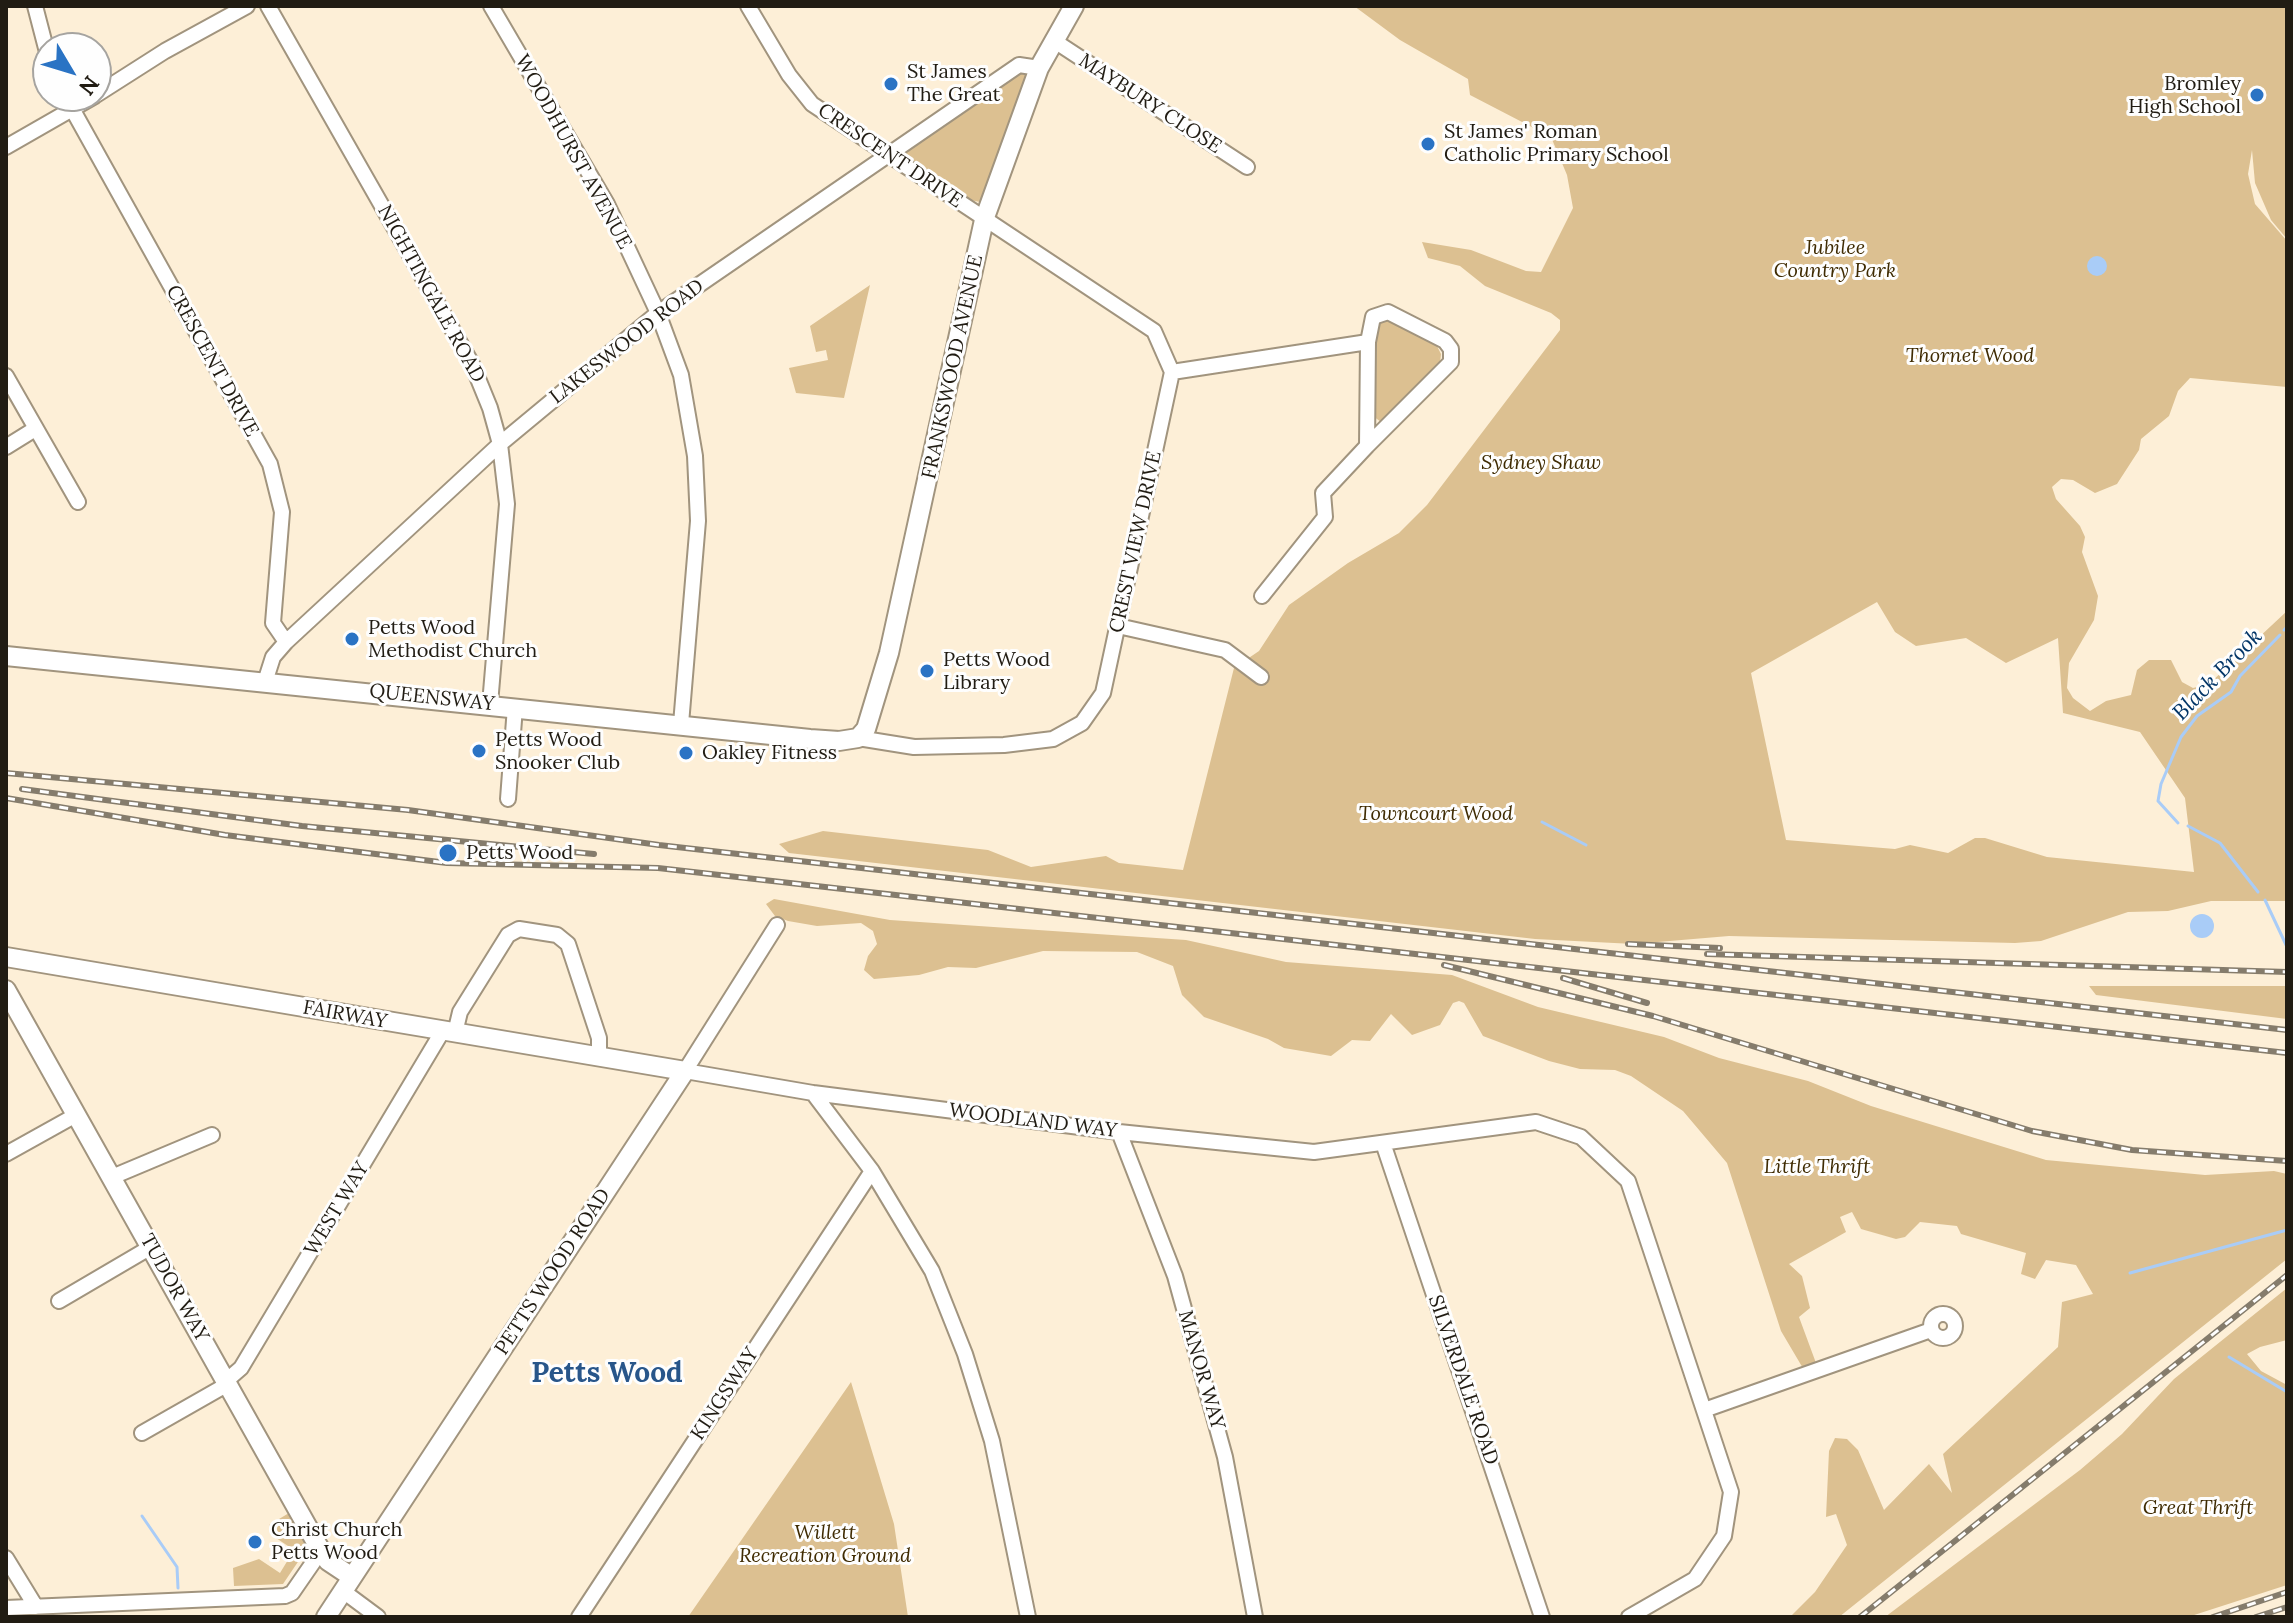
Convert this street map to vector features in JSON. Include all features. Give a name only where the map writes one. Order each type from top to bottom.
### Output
[{"type":"street","points":[[35,6],[42,32]]},
{"type":"street","points":[[112,86],[165,51],[247,6]]},
{"type":"street","name":"NIGHTINGALE ROAD","points":[[268,6],[472,364],[500,444],[507,504],[490,704]]},
{"type":"street","name":"WOODHURST AVENUE","points":[[491,6],[607,204],[658,313],[681,375],[698,485],[697,556],[681,724]]},
{"type":"street","name":"CRESCENT DRIVE","points":[[748,6],[789,75],[812,104],[984,220]]},
{"type":"street","name":"FRANKSWOOD AVENUE","points":[[858,738],[868,720],[896,624],[984,220],[1039,68],[1074,6]]},
{"type":"street","name":"MAYBURY CLOSE","points":[[1053,40],[1247,167]]},
{"type":"street","name":"LAKESWOOD ROAD","points":[[265,682],[273,657],[286,642],[500,444],[658,313],[1019,65],[1039,68]]},
{"type":"street","points":[[6,147],[70,112]]},
{"type":"street","name":"CRESCENT DRIVE","points":[[73,112],[270,464],[282,512],[273,623],[286,642]]},
{"type":"street","points":[[984,220],[1154,331],[1172,372],[1368,342]]},
{"type":"street","points":[[1262,596],[1325,517],[1323,493],[1451,362],[1451,349],[1445,341],[1388,312],[1373,317],[1368,342],[1367,446]]},
{"type":"street","name":"CREST VIEW DRIVE","points":[[858,738],[914,747],[1053,739],[1082,723],[1103,693],[1172,372]]},
{"type":"street","points":[[6,376],[78,502]]},
{"type":"street","points":[[6,447],[35,429]]},
{"type":"street","points":[[1118,626],[1225,650],[1261,677]]},
{"type":"street","name":"QUEENSWAY","points":[[6,656],[839,741],[858,738]]},
{"type":"street","points":[[508,799],[515,707]]},
{"type":"street","name":"PETTS WOOD ROAD","points":[[326,1617],[685,1071],[777,925]]},
{"type":"street","name":"WEST WAY","points":[[227,1383],[241,1368],[508,935],[519,929],[557,935],[568,944],[599,1038],[599,1055]]},
{"type":"street","name":"FAIRWAY","points":[[6,957],[685,1071]]},
{"type":"street","name":"TUDOR WAY","points":[[6,990],[321,1551],[347,1584]]},
{"type":"street","name":"WOODLAND WAY","points":[[685,1071],[813,1093],[1119,1132],[1314,1152],[1383,1143]]},
{"type":"street","points":[[813,1093],[872,1171],[932,1271],[965,1354],[996,1456],[1028,1617]]},
{"type":"street","points":[[6,1154],[76,1115]]},
{"type":"street","points":[[1383,1143],[1536,1122],[1581,1137],[1628,1181],[1707,1409],[1731,1492],[1724,1536],[1695,1579],[1629,1617]]},
{"type":"street","name":"MANOR WAY","points":[[1119,1132],[1175,1276],[1225,1457],[1255,1617]]},
{"type":"street","points":[[112,1177],[212,1135]]},
{"type":"street","name":"SILVERDALE ROAD","points":[[1383,1143],[1542,1617]]},
{"type":"street","name":"KINGSWAY","points":[[579,1617],[872,1171]]},
{"type":"street","points":[[59,1301],[151,1247]]},
{"type":"street","points":[[1707,1409],[1931,1330]]},
{"type":"street","points":[[142,1433],[227,1383]]},
{"type":"street","points":[[6,1608],[114,1611],[285,1596],[292,1593],[321,1551]]},
{"type":"street","points":[[6,1558],[36,1607]]},
{"type":"street","points":[[347,1584],[378,1617]]},
{"type":"green space","name":"Jubilee Country Park","points":[[1354,6],[2287,6],[2287,239],[2271,220],[2255,183],[2252,150],[2248,174],[2255,204],[2287,241],[2287,387],[2190,378],[2178,391],[2169,416],[2141,439],[2139,450],[2117,484],[2095,493],[2073,480],[2061,479],[2052,487],[2056,499],[2080,526],[2085,537],[2082,552],[2098,596],[2094,620],[2069,663],[2067,688],[2073,698],[2090,711],[2106,701],[2131,695],[2137,670],[2149,660],[2171,660],[2182,682],[2193,688],[2209,684],[2287,611],[2287,901],[2211,901],[2168,911],[2128,912],[2041,941],[2015,943],[1729,936],[1634,944],[1535,939],[789,853],[779,844],[823,831],[988,850],[1031,867],[1106,856],[1119,863],[1183,870],[1234,668],[1259,651],[1289,605],[1348,563],[1399,533],[1427,505],[1560,330],[1560,320],[1551,313],[1485,286],[1460,266],[1428,258],[1422,242],[1471,250],[1526,271],[1541,272],[1573,208],[1567,175],[1551,137],[1470,95],[1468,79],[1400,40]],"holes":[[[1877,602],[1895,632],[1916,646],[1966,638],[2006,663],[2058,638],[2063,713],[2140,732],[2185,798],[2194,872],[2047,857],[1985,838],[1975,838],[1948,853],[1910,845],[1895,849],[1786,840],[1751,673]]]},
{"type":"green space","points":[[1018,72],[1029,76],[980,202],[970,200],[899,151]]},
{"type":"green space","points":[[870,285],[844,398],[796,393],[789,368],[828,360],[826,350],[816,352],[810,326]]},
{"type":"green space","points":[[1386,316],[1435,342],[1441,354],[1440,363],[1381,422],[1373,416],[1376,325]]},
{"type":"green space","name":"Little Thrift","points":[[774,899],[890,920],[1186,940],[1286,962],[1452,975],[1538,1007],[1664,1037],[1719,1058],[1808,1081],[1871,1106],[2046,1160],[2205,1175],[2274,1171],[2287,1174],[2287,1259],[1839,1617],[1790,1617],[1815,1592],[1847,1545],[1836,1514],[1826,1517],[1829,1451],[1835,1438],[1847,1439],[1858,1450],[1884,1510],[1929,1464],[1952,1493],[1943,1454],[2058,1347],[2062,1302],[2093,1294],[2076,1265],[2046,1260],[2035,1279],[2021,1274],[2026,1253],[1961,1234],[1957,1226],[1920,1222],[1905,1237],[1896,1239],[1861,1229],[1852,1212],[1840,1217],[1846,1232],[1789,1264],[1802,1276],[1810,1308],[1799,1317],[1816,1363],[1804,1370],[1781,1331],[1727,1163],[1683,1111],[1631,1076],[1615,1070],[1580,1069],[1549,1061],[1483,1036],[1464,1003],[1459,1001],[1453,1003],[1440,1025],[1412,1035],[1391,1014],[1370,1041],[1352,1040],[1331,1056],[1284,1048],[1268,1039],[1204,1017],[1182,995],[1173,966],[1137,952],[1043,951],[976,968],[948,967],[919,975],[874,979],[864,970],[868,956],[877,944],[873,931],[861,923],[817,926],[788,921],[775,916],[766,904]]},
{"type":"green space","points":[[2089,986],[2287,986],[2287,1019],[2096,995]]},
{"type":"green space","name":"Great Thrift","points":[[2287,1288],[2287,1340],[2247,1354],[2261,1371],[2287,1385],[2287,1585],[2188,1617],[1885,1617],[2080,1470],[2122,1434],[2174,1379]]},
{"type":"green space","name":"Willett Recreation Ground","points":[[851,1382],[894,1524],[908,1617],[688,1617]]},
{"type":"green space","points":[[289,1513],[308,1547],[283,1584],[234,1586],[233,1568],[259,1559],[280,1573],[294,1550],[270,1534],[274,1528],[269,1525]]},
{"type":"water","points":[[2097,256],[2104,259],[2107,266],[2104,273],[2097,276],[2090,273],[2087,266],[2090,259]]},
{"type":"water","points":[[2202,914],[2211,917],[2214,926],[2211,935],[2202,938],[2193,935],[2190,926],[2193,917]]},
{"type":"waterway","name":"Black Brook","points":[[2284,630],[2287,627]]},
{"type":"waterway","name":"Black Brook","points":[[2178,823],[2158,801],[2161,784],[2181,737],[2197,716],[2231,692],[2240,676],[2280,635]]},
{"type":"waterway","points":[[1542,822],[1586,845]]},
{"type":"waterway","name":"Black Brook","points":[[2188,826],[2220,843],[2258,892]]},
{"type":"waterway","name":"Black Brook","points":[[2265,900],[2287,947]]},
{"type":"waterway","points":[[2130,1273],[2287,1230]]},
{"type":"waterway","points":[[2229,1357],[2287,1392]]},
{"type":"waterway","points":[[142,1516],[177,1567],[178,1588]]},
{"type":"railway","points":[[6,773],[408,810],[659,845],[2287,1030]]},
{"type":"railway","points":[[22,789],[302,826],[594,854]]},
{"type":"railway","points":[[6,798],[225,835],[447,863],[658,868],[2287,1053]]},
{"type":"railway","points":[[1628,944],[1720,948]]},
{"type":"railway","points":[[1707,954],[2287,972]]},
{"type":"railway","points":[[1444,965],[1653,1016],[2032,1131],[2132,1150],[2287,1161]]},
{"type":"railway","points":[[1563,978],[1647,1003]]},
{"type":"railway","points":[[1860,1617],[2287,1275]]},
{"type":"railway","points":[[2213,1617],[2287,1592]]},
{"type":"railway","points":[[2256,1617],[2287,1607]]},
{"type":"place","name":"St James The Great","points":[[891,84]]},
{"type":"place","name":"Bromley High School","points":[[2257,95]]},
{"type":"place","name":"St James' Roman Catholic Primary School","points":[[1428,144]]},
{"type":"place","name":"Petts Wood Methodist Church","points":[[352,639]]},
{"type":"place","name":"Petts Wood Library","points":[[927,671]]},
{"type":"place","name":"Petts Wood Snooker Club","points":[[479,751]]},
{"type":"place","name":"Oakley Fitness","points":[[686,753]]},
{"type":"place","name":"Petts Wood","points":[[448,853]]},
{"type":"place","name":"Christ Church Petts Wood","points":[[255,1542]]},
{"type":"district","name":"Petts Wood","points":[[607,1374]]},
{"type":"park label","name":"Thornet Wood","points":[[1970,356]]},
{"type":"park label","name":"Sydney Shaw","points":[[1541,463]]},
{"type":"park label","name":"Towncourt Wood","points":[[1436,814]]}]
